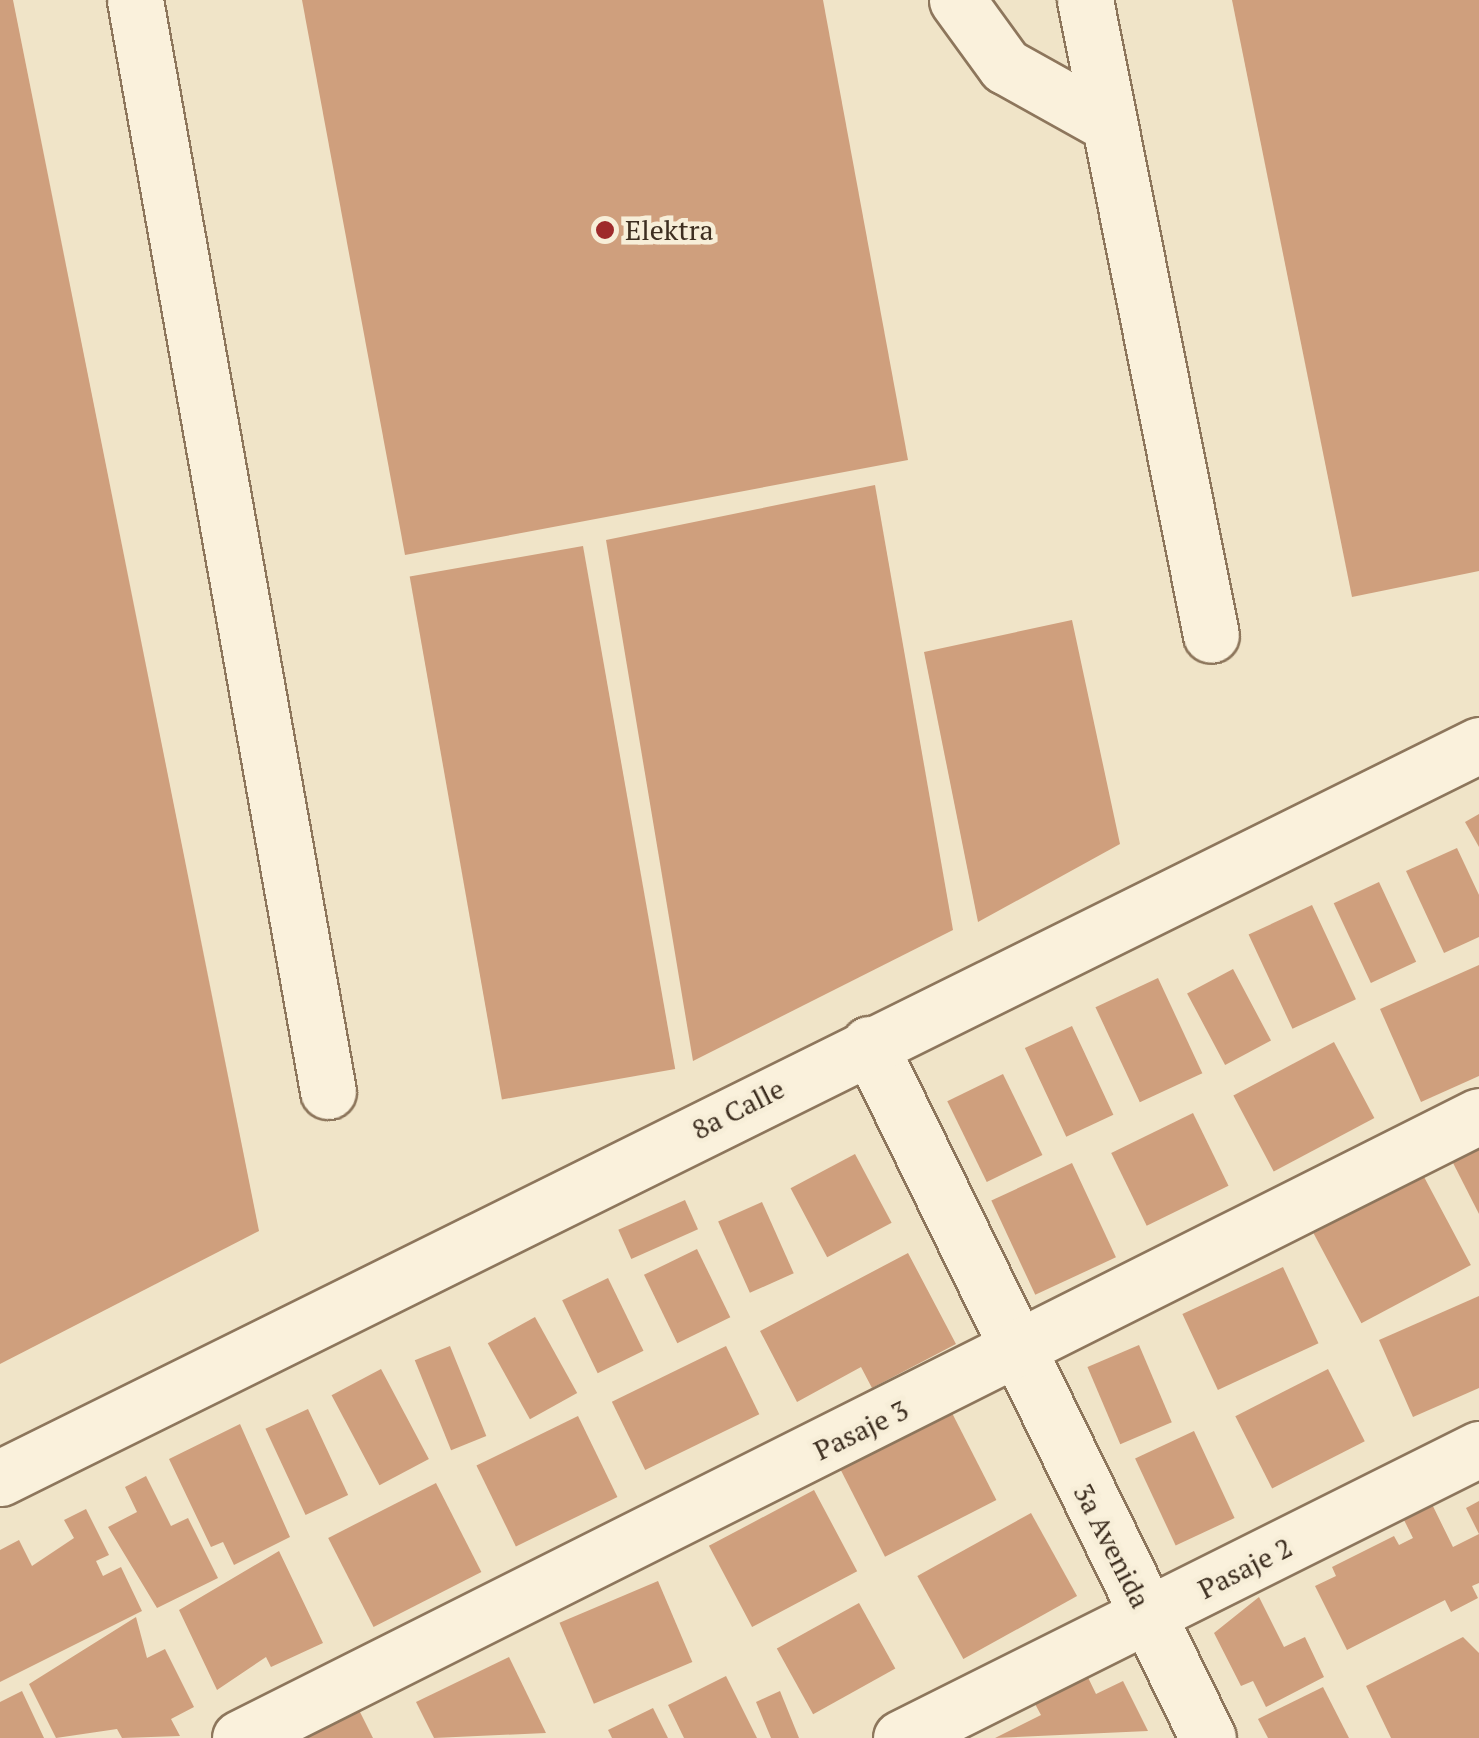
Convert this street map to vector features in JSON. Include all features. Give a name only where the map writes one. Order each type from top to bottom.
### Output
[{"type":"street","points":[[135,0],[328,1092]]},
{"type":"street","points":[[958,0],[1005,66],[1105,122]]},
{"type":"street","points":[[1085,0],[1105,122],[1210,634]]},
{"type":"street","name":"8a Calle","points":[[0,1478],[1479,745]]},
{"type":"street","name":"3a Avenida","points":[[869,1044],[1015,1354],[1208,1738]]},
{"type":"street","name":"Pasaje 3","points":[[240,1738],[1015,1354],[1479,1116]]},
{"type":"street","name":"Pasaje 2","points":[[901,1738],[1148,1618],[1479,1449]]},
{"type":"building","points":[[0,0],[13,0],[259,1231],[0,1364]]},
{"type":"building","name":"Elektra","points":[[302,0],[823,0],[908,460],[405,555]]},
{"type":"building","points":[[1232,0],[1479,0],[1479,571],[1352,597]]},
{"type":"building","points":[[875,485],[953,930],[693,1061],[606,540]]},
{"type":"building","points":[[583,546],[675,1069],[502,1099],[410,577]]},
{"type":"building","points":[[1072,620],[1120,844],[978,922],[924,652]]},
{"type":"building","points":[[1479,814],[1479,847],[1465,822]]},
{"type":"building","points":[[1457,848],[1479,895],[1479,937],[1444,953],[1406,871]]},
{"type":"building","points":[[1379,882],[1416,962],[1371,983],[1334,903]]},
{"type":"building","points":[[1312,905],[1356,999],[1293,1029],[1249,935]]},
{"type":"building","points":[[1479,965],[1479,1076],[1421,1102],[1380,1009]]},
{"type":"building","points":[[1233,969],[1271,1041],[1225,1065],[1187,993]]},
{"type":"building","points":[[1158,978],[1202,1073],[1140,1102],[1095,1007]]},
{"type":"building","points":[[1072,1026],[1113,1115],[1066,1137],[1025,1048]]},
{"type":"building","points":[[1334,1042],[1374,1118],[1274,1171],[1233,1096]]},
{"type":"building","points":[[1003,1074],[1042,1155],[987,1182],[947,1101]]},
{"type":"building","points":[[1193,1113],[1229,1186],[1147,1226],[1111,1153]]},
{"type":"building","points":[[1479,1144],[1479,1214],[1451,1159]]},
{"type":"building","points":[[855,1154],[892,1223],[827,1257],[791,1188]]},
{"type":"building","points":[[1072,1163],[1116,1257],[1035,1295],[991,1201]]},
{"type":"building","points":[[1423,1175],[1471,1265],[1361,1323],[1314,1233]]},
{"type":"building","points":[[685,1200],[698,1229],[631,1259],[618,1230]]},
{"type":"building","points":[[762,1202],[794,1273],[750,1293],[718,1222]]},
{"type":"building","points":[[697,1249],[730,1317],[677,1343],[644,1275]]},
{"type":"building","points":[[908,1253],[956,1344],[872,1388],[861,1367],[797,1402],[760,1331]]},
{"type":"building","points":[[1283,1267],[1318,1343],[1218,1390],[1182,1314]]},
{"type":"building","points":[[608,1278],[644,1351],[598,1373],[562,1300]]},
{"type":"building","points":[[1479,1296],[1479,1388],[1413,1417],[1379,1340]]},
{"type":"building","points":[[535,1317],[577,1393],[530,1419],[488,1343]]},
{"type":"building","points":[[1139,1345],[1172,1422],[1120,1444],[1087,1367]]},
{"type":"building","points":[[450,1346],[486,1436],[451,1450],[415,1360]]},
{"type":"building","points":[[726,1346],[759,1414],[645,1470],[612,1402]]},
{"type":"building","points":[[381,1369],[429,1459],[379,1485],[332,1395]]},
{"type":"building","points":[[1328,1369],[1365,1441],[1272,1488],[1235,1416]]},
{"type":"building","points":[[308,1409],[348,1495],[306,1515],[265,1429]]},
{"type":"building","points":[[951,1411],[996,1500],[885,1557],[840,1468]]},
{"type":"building","points":[[578,1416],[617,1497],[516,1546],[476,1466]]},
{"type":"building","points":[[240,1424],[290,1537],[234,1565],[223,1542],[211,1547],[169,1459]]},
{"type":"building","points":[[1194,1431],[1235,1518],[1176,1545],[1135,1458]]},
{"type":"building","points":[[146,1476],[171,1526],[188,1518],[218,1578],[157,1608],[108,1527],[137,1512],[125,1487]]},
{"type":"building","points":[[436,1483],[481,1572],[374,1627],[328,1538]]},
{"type":"building","points":[[814,1490],[857,1571],[752,1627],[709,1546]]},
{"type":"building","points":[[1426,1492],[1453,1547],[1479,1534],[1479,1583],[1472,1586],[1478,1598],[1451,1612],[1445,1600],[1347,1650],[1315,1586],[1336,1576],[1332,1567],[1394,1536],[1399,1545],[1413,1538],[1397,1506]]},
{"type":"building","points":[[1479,1501],[1479,1534],[1466,1508]]},
{"type":"building","points":[[86,1509],[109,1555],[96,1561],[103,1576],[121,1567],[142,1611],[0,1682],[0,1550],[19,1540],[32,1566],[74,1538],[64,1520]]},
{"type":"building","points":[[1031,1513],[1077,1596],[963,1659],[917,1576]]},
{"type":"building","points":[[279,1551],[323,1643],[271,1667],[266,1657],[217,1690],[179,1610]]},
{"type":"building","points":[[658,1581],[692,1662],[594,1704],[560,1623]]},
{"type":"building","points":[[1259,1597],[1284,1647],[1305,1637],[1324,1677],[1266,1707],[1253,1681],[1241,1686],[1214,1633]]},
{"type":"building","points":[[859,1603],[895,1669],[813,1714],[777,1649]]},
{"type":"building","points":[[136,1617],[147,1658],[165,1649],[194,1707],[171,1719],[180,1736],[122,1738],[117,1729],[56,1738],[29,1684]]},
{"type":"building","points":[[1463,1637],[1479,1653],[1479,1738],[1391,1738],[1366,1686]]},
{"type":"building","points":[[509,1657],[546,1733],[434,1738],[416,1702]]},
{"type":"building","points":[[1082,1665],[1096,1694],[1123,1681],[1148,1731],[995,1738],[1041,1715],[1028,1691]]},
{"type":"building","points":[[726,1676],[757,1738],[684,1738],[668,1705]]},
{"type":"building","points":[[1323,1687],[1349,1738],[1268,1738],[1258,1719]]},
{"type":"building","points":[[22,1691],[44,1738],[0,1738],[0,1702]]},
{"type":"building","points":[[780,1691],[799,1738],[771,1738],[756,1702]]},
{"type":"building","points":[[355,1702],[373,1738],[280,1738]]},
{"type":"building","points":[[653,1708],[668,1738],[612,1738],[608,1730]]},
{"type":"place","name":"Elektra","points":[[605,230]]}]
